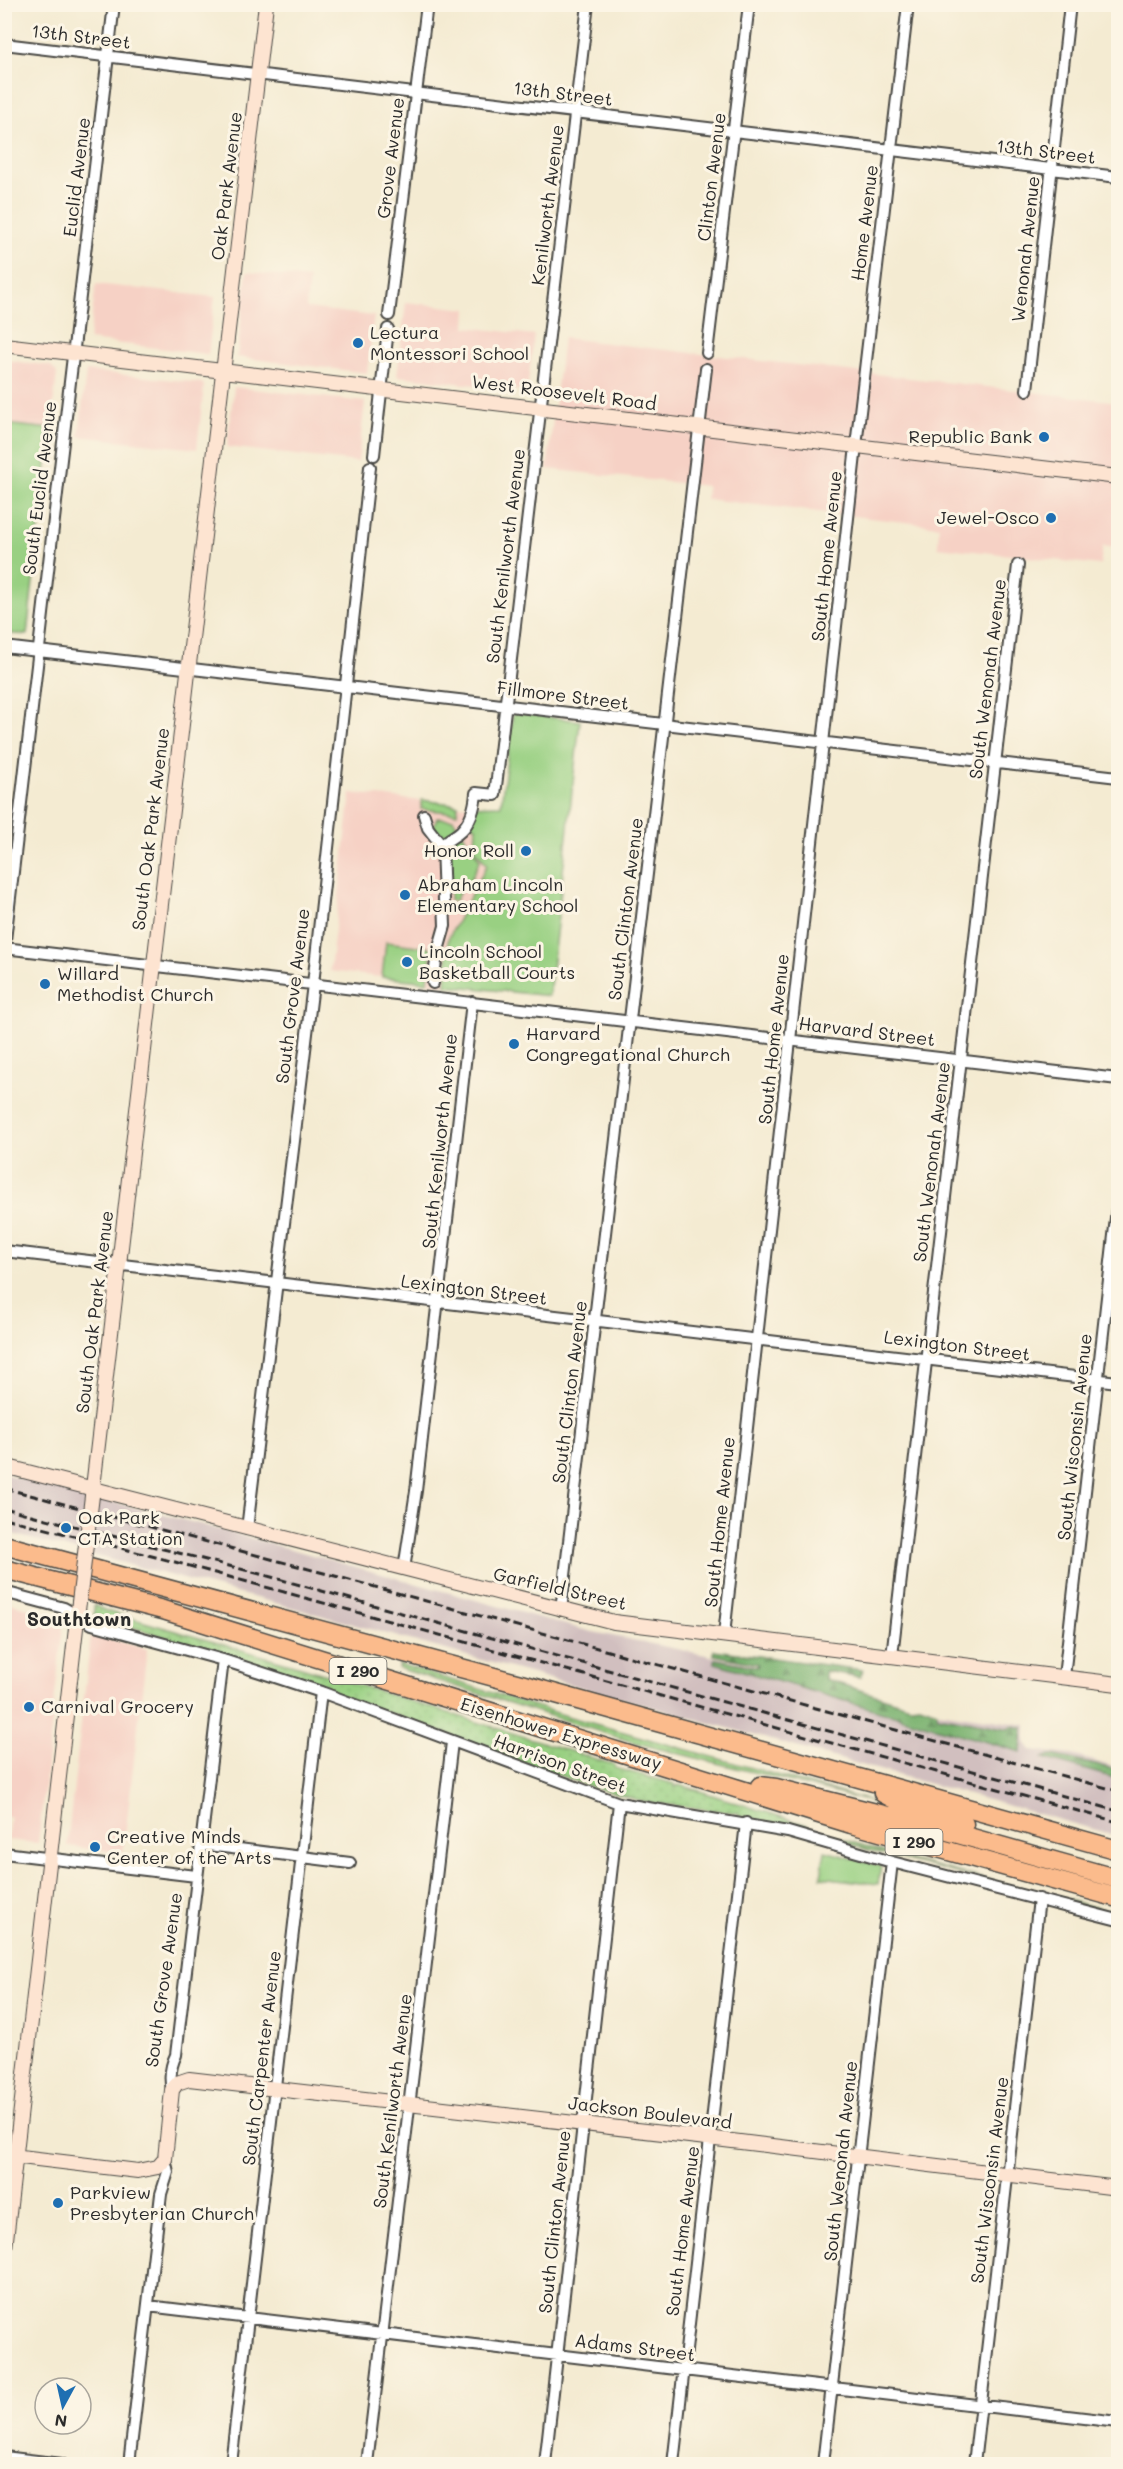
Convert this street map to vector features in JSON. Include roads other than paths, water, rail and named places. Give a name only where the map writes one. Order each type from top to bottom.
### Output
[{"type":"highway","name":"Eisenhower Expressway","points":[[4,1545],[1119,1850]]},
{"type":"highway","name":"Eisenhower Expressway","points":[[4,1569],[163,1610],[850,1824],[1119,1898]]},
{"type":"highway","points":[[855,1777],[896,1800],[959,1823],[1119,1868]]},
{"type":"highway","points":[[710,1780],[776,1788],[944,1830],[1119,1880]]},
{"type":"street","name":"Euclid Avenue","points":[[72,353],[114,4]]},
{"type":"street","name":"Oak Park Avenue","points":[[223,371],[266,4]]},
{"type":"street","name":"Grove Avenue","points":[[389,315],[427,4]]},
{"type":"street","name":"Kenilworth Avenue","points":[[541,409],[588,4]]},
{"type":"street","name":"Clinton Avenue","points":[[707,353],[749,4]]},
{"type":"street","name":"Home Avenue","points":[[856,446],[908,4]]},
{"type":"street","name":"Wenonah Avenue","points":[[1027,390],[1070,4]]},
{"type":"street","name":"13th Street","points":[[4,44],[1119,177]]},
{"type":"street","points":[[374,454],[388,329]]},
{"type":"street","name":"West Roosevelt Road","points":[[4,345],[1119,477]]},
{"type":"street","name":"South Euclid Avenue","points":[[5,948],[72,353]]},
{"type":"street","points":[[698,427],[706,369]]},
{"type":"street","name":"South Oak Park Avenue","points":[[4,2257],[10,2156],[49,1859],[93,1492],[223,371]]},
{"type":"street","name":"South Kenilworth Avenue","points":[[442,846],[449,837],[461,831],[474,809],[476,793],[495,795],[541,409]]},
{"type":"street","name":"South Clinton Avenue","points":[[561,1610],[698,427]]},
{"type":"street","name":"South Home Avenue","points":[[724,1635],[856,446]]},
{"type":"street","name":"South Grove Avenue","points":[[247,1529],[313,984],[370,467]]},
{"type":"street","name":"South Wenonah Avenue","points":[[892,1656],[1018,565]]},
{"type":"street","name":"Fillmore Street","points":[[4,647],[1119,777]]},
{"type":"street","points":[[424,815],[428,828],[442,846],[445,926],[433,983]]},
{"type":"street","name":"Harvard Street","points":[[5,948],[1119,1079]]},
{"type":"street","name":"South Kenilworth Avenue","points":[[404,1569],[438,1302],[472,1002]]},
{"type":"street","name":"South Wisconsin Avenue","points":[[1064,1677],[1119,1200]]},
{"type":"street","name":"Lexington Street","points":[[4,1251],[1119,1382]]},
{"type":"street","name":"Garfield Street","points":[[4,1466],[93,1492],[614,1622],[1119,1684]]},
{"type":"street","name":"Harrison Street","points":[[4,1592],[64,1608],[79,1609],[92,1624],[223,1660],[321,1692],[619,1803],[638,1808],[746,1823],[807,1836],[892,1862],[1119,1920]]},
{"type":"street","name":"South Grove Avenue","points":[[129,2464],[161,2194],[168,2172],[161,2163],[175,2087],[169,2079],[171,2064],[176,2055],[223,1660]]},
{"type":"street","name":"South Carpenter Avenue","points":[[231,2464],[321,1692]]},
{"type":"street","name":"South Kenilworth Avenue","points":[[367,2464],[452,1742]]},
{"type":"street","name":"South Clinton Avenue","points":[[545,2464],[619,1803]]},
{"type":"street","name":"South Home Avenue","points":[[673,2464],[746,1823]]},
{"type":"street","points":[[200,1844],[350,1863]]},
{"type":"street","points":[[4,1854],[196,1876]]},
{"type":"street","name":"South Wenonah Avenue","points":[[823,2464],[892,1862]]},
{"type":"street","name":"South Wisconsin Avenue","points":[[974,2464],[1039,1899]]},
{"type":"street","name":"Jackson Boulevard","points":[[175,2087],[189,2079],[275,2088],[1119,2188]]},
{"type":"street","points":[[10,2156],[138,2171],[161,2163]]},
{"type":"street","name":"Adams Street","points":[[148,2306],[1119,2422]]},
{"type":"street","points":[[4,2457],[62,2464]]},
{"type":"railway","points":[[4,1488],[335,1576],[1118,1791]]},
{"type":"railway","points":[[4,1508],[264,1575],[1118,1811]]},
{"type":"railway","points":[[4,1518],[175,1562],[1118,1822]]},
{"type":"place","name":"Lectura Montessori School","points":[[358,343]]},
{"type":"place","name":"Republic Bank","points":[[1044,437]]},
{"type":"place","name":"Jewel-Osco","points":[[1051,518]]},
{"type":"place","name":"Honor Roll","points":[[526,851]]},
{"type":"place","name":"Abraham Lincoln Elementary School","points":[[405,895]]},
{"type":"place","name":"Lincoln School Basketball Courts","points":[[407,962]]},
{"type":"place","name":"Willard Methodist Church","points":[[45,984]]},
{"type":"place","name":"Harvard Congregational Church","points":[[514,1044]]},
{"type":"place","name":"Oak Park CTA Station","points":[[66,1528]]},
{"type":"place","name":"Carnival Grocery","points":[[29,1707]]},
{"type":"place","name":"Creative Minds Center of the Arts","points":[[95,1847]]},
{"type":"place","name":"Parkview Presbyterian Church","points":[[58,2203]]},
{"type":"district","name":"Southtown","points":[[79,1619]]}]
